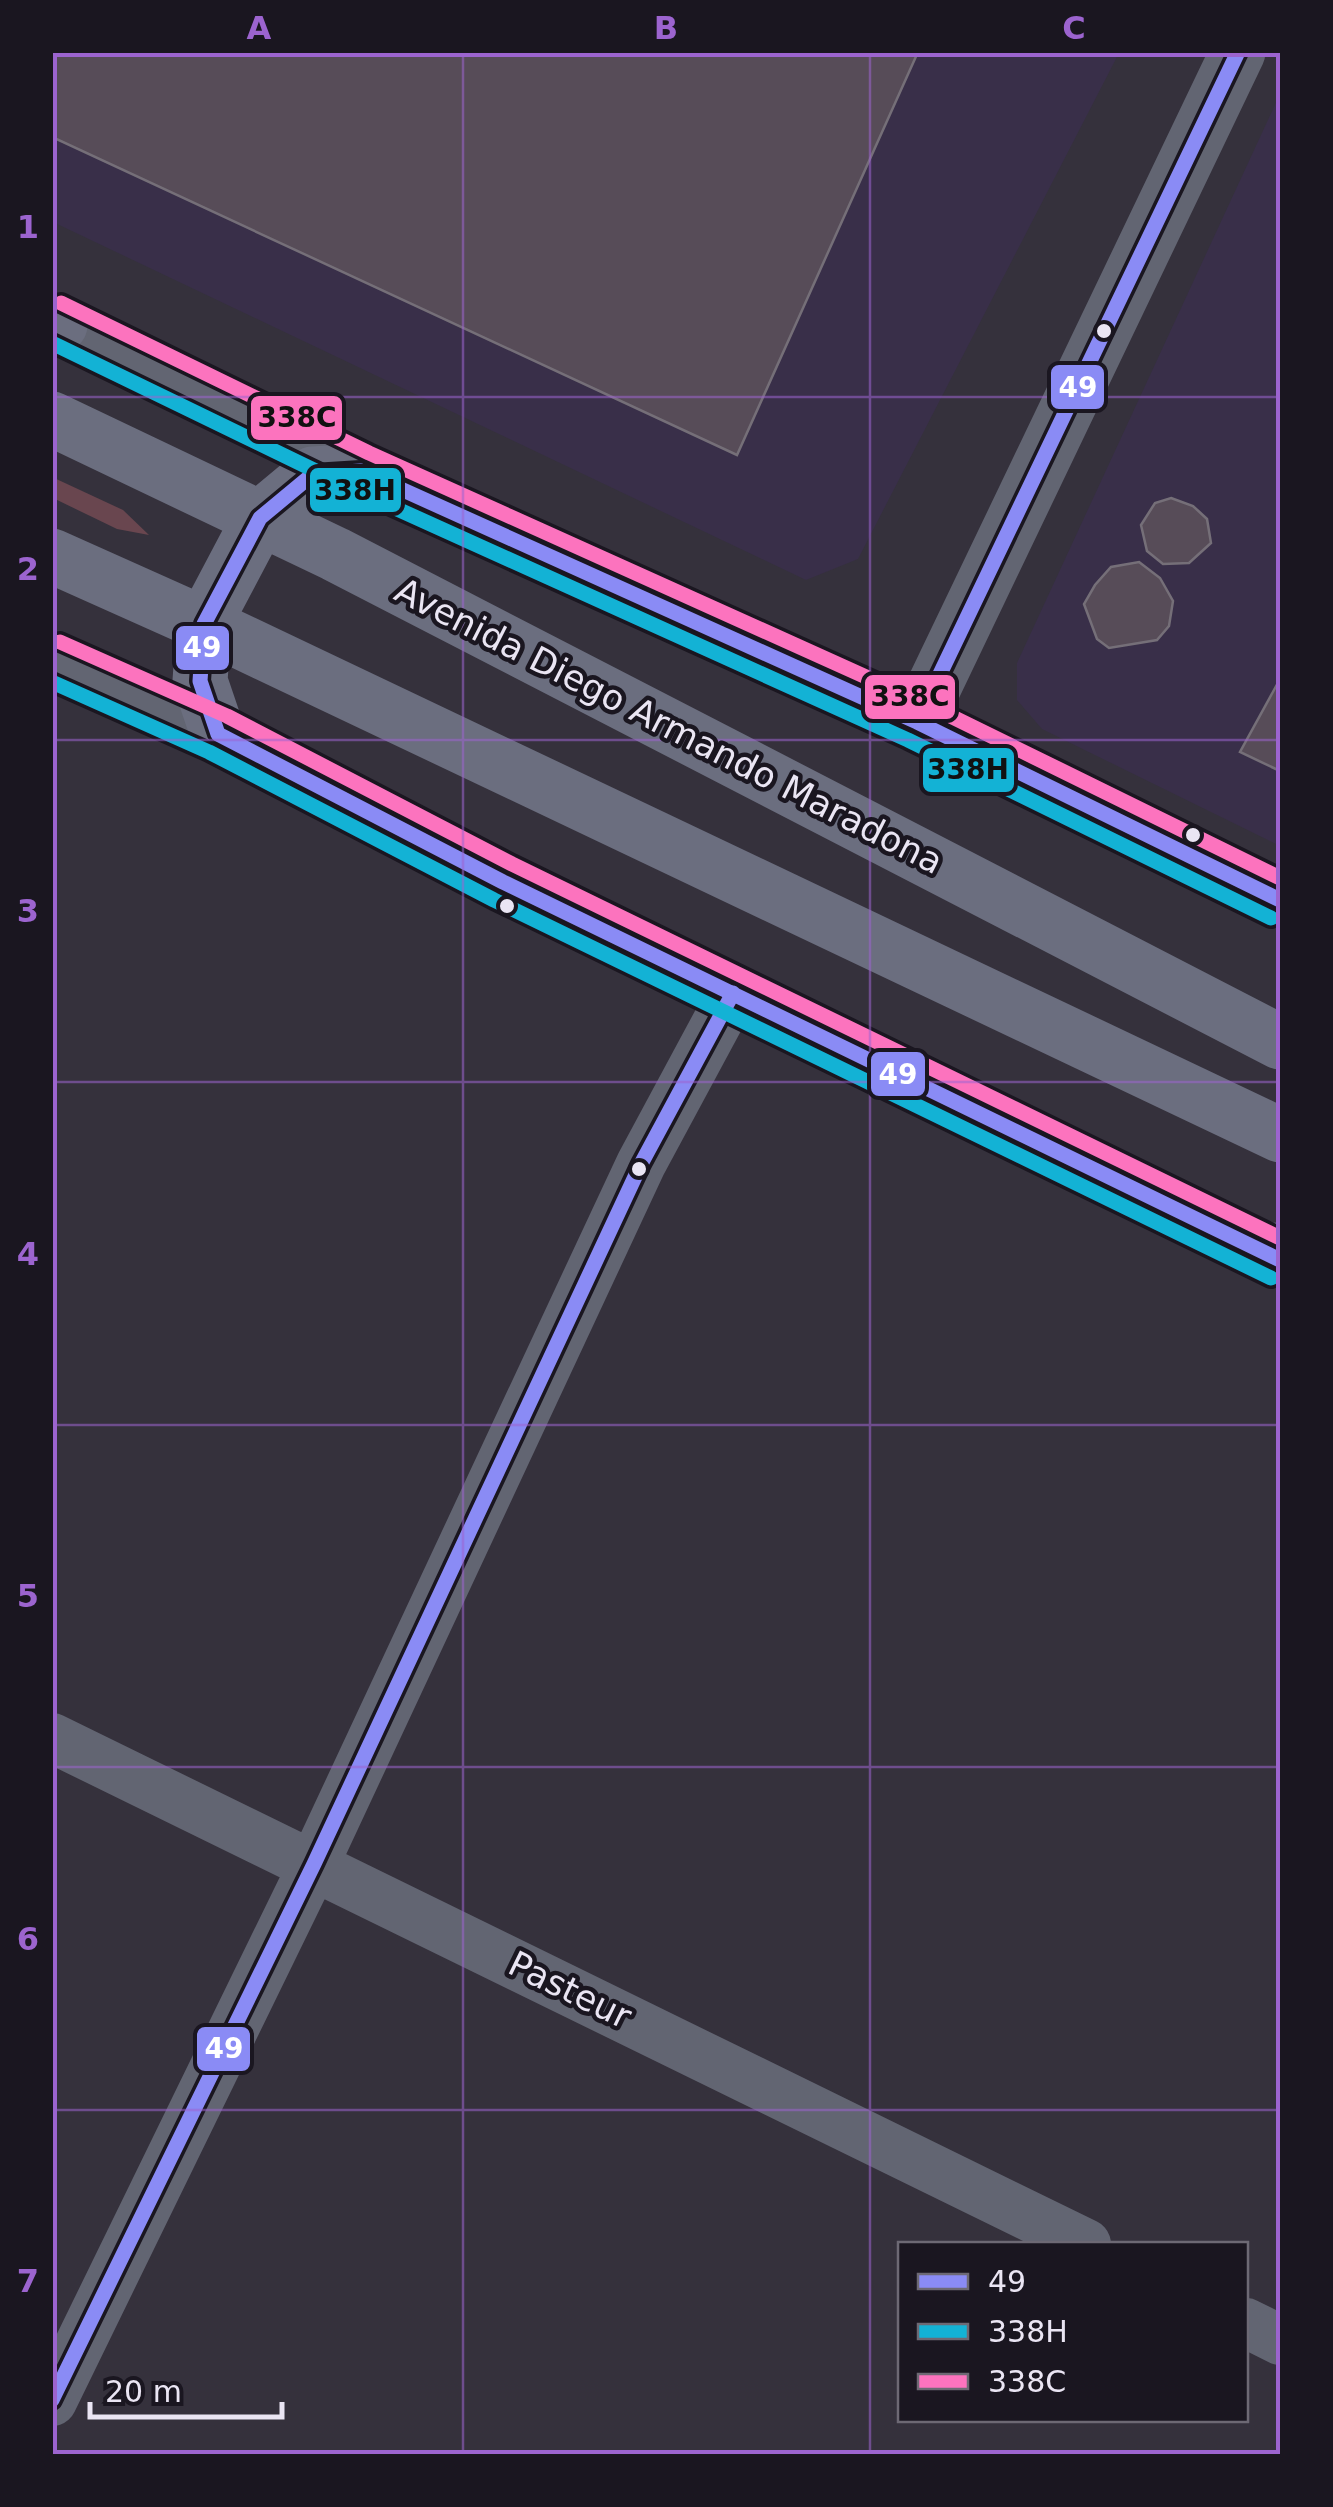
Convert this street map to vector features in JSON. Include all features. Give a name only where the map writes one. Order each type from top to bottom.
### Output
[{"type":"main road","name":"Avenida Diego Armando Maradona","points":[[52,419],[352,563],[1280,1042]]},
{"type":"main road","points":[[218,734],[200,681],[204,624],[260,518],[313,474],[361,471]]},
{"type":"main road","points":[[52,556],[204,624],[1280,1134]]},
{"type":"street","points":[[916,722],[1238,52]]},
{"type":"street","points":[[55,323],[361,471],[916,722],[1280,900]]},
{"type":"street","points":[[52,660],[218,734],[503,882],[1274,1254]]},
{"type":"street","points":[[52,2401],[314,1864],[641,1164],[733,994]]},
{"type":"street","name":"Pasteur","points":[[52,1738],[1082,2242]]},
{"type":"street","points":[[1248,2324],[1280,2340]]},
{"type":"shaded area","points":[[52,53],[1119,53],[858,559],[806,580],[53,222]]},
{"type":"shaded area","points":[[1280,94],[1280,846],[1042,729],[1017,700],[1017,663]]},
{"type":"shaded area","points":[[52,477],[123,510],[149,535],[117,529],[53,498]]},
{"type":"building","points":[[52,52],[918,52],[737,455],[52,137]]},
{"type":"building","points":[[1171,498],[1193,506],[1207,519],[1211,543],[1189,563],[1163,564],[1147,551],[1141,525],[1155,503]]},
{"type":"building","points":[[1139,562],[1160,578],[1173,601],[1169,626],[1157,640],[1109,648],[1097,639],[1084,604],[1111,567]]},
{"type":"building","points":[[1280,679],[1280,771],[1240,752]]},
{"type":"transit line","name":"49","points":[[917,722],[1238,52]]},
{"type":"transit line","name":"338C","points":[[61,303],[369,453],[926,704],[1280,878]]},
{"type":"transit line","name":"338H","points":[[52,343],[353,489],[908,740],[1271,918]]},
{"type":"transit line","name":"49","points":[[1280,900],[917,722],[361,471],[313,474],[260,518],[204,624],[200,681],[218,734],[503,882],[1280,1260]]},
{"type":"transit line","name":"338C","points":[[60,642],[227,716],[512,864],[1280,1238]]},
{"type":"transit line","name":"338H","points":[[52,682],[209,752],[494,900],[1271,1278]]},
{"type":"transit line","name":"49","points":[[52,2400],[314,1864],[641,1164],[733,993]]}]
